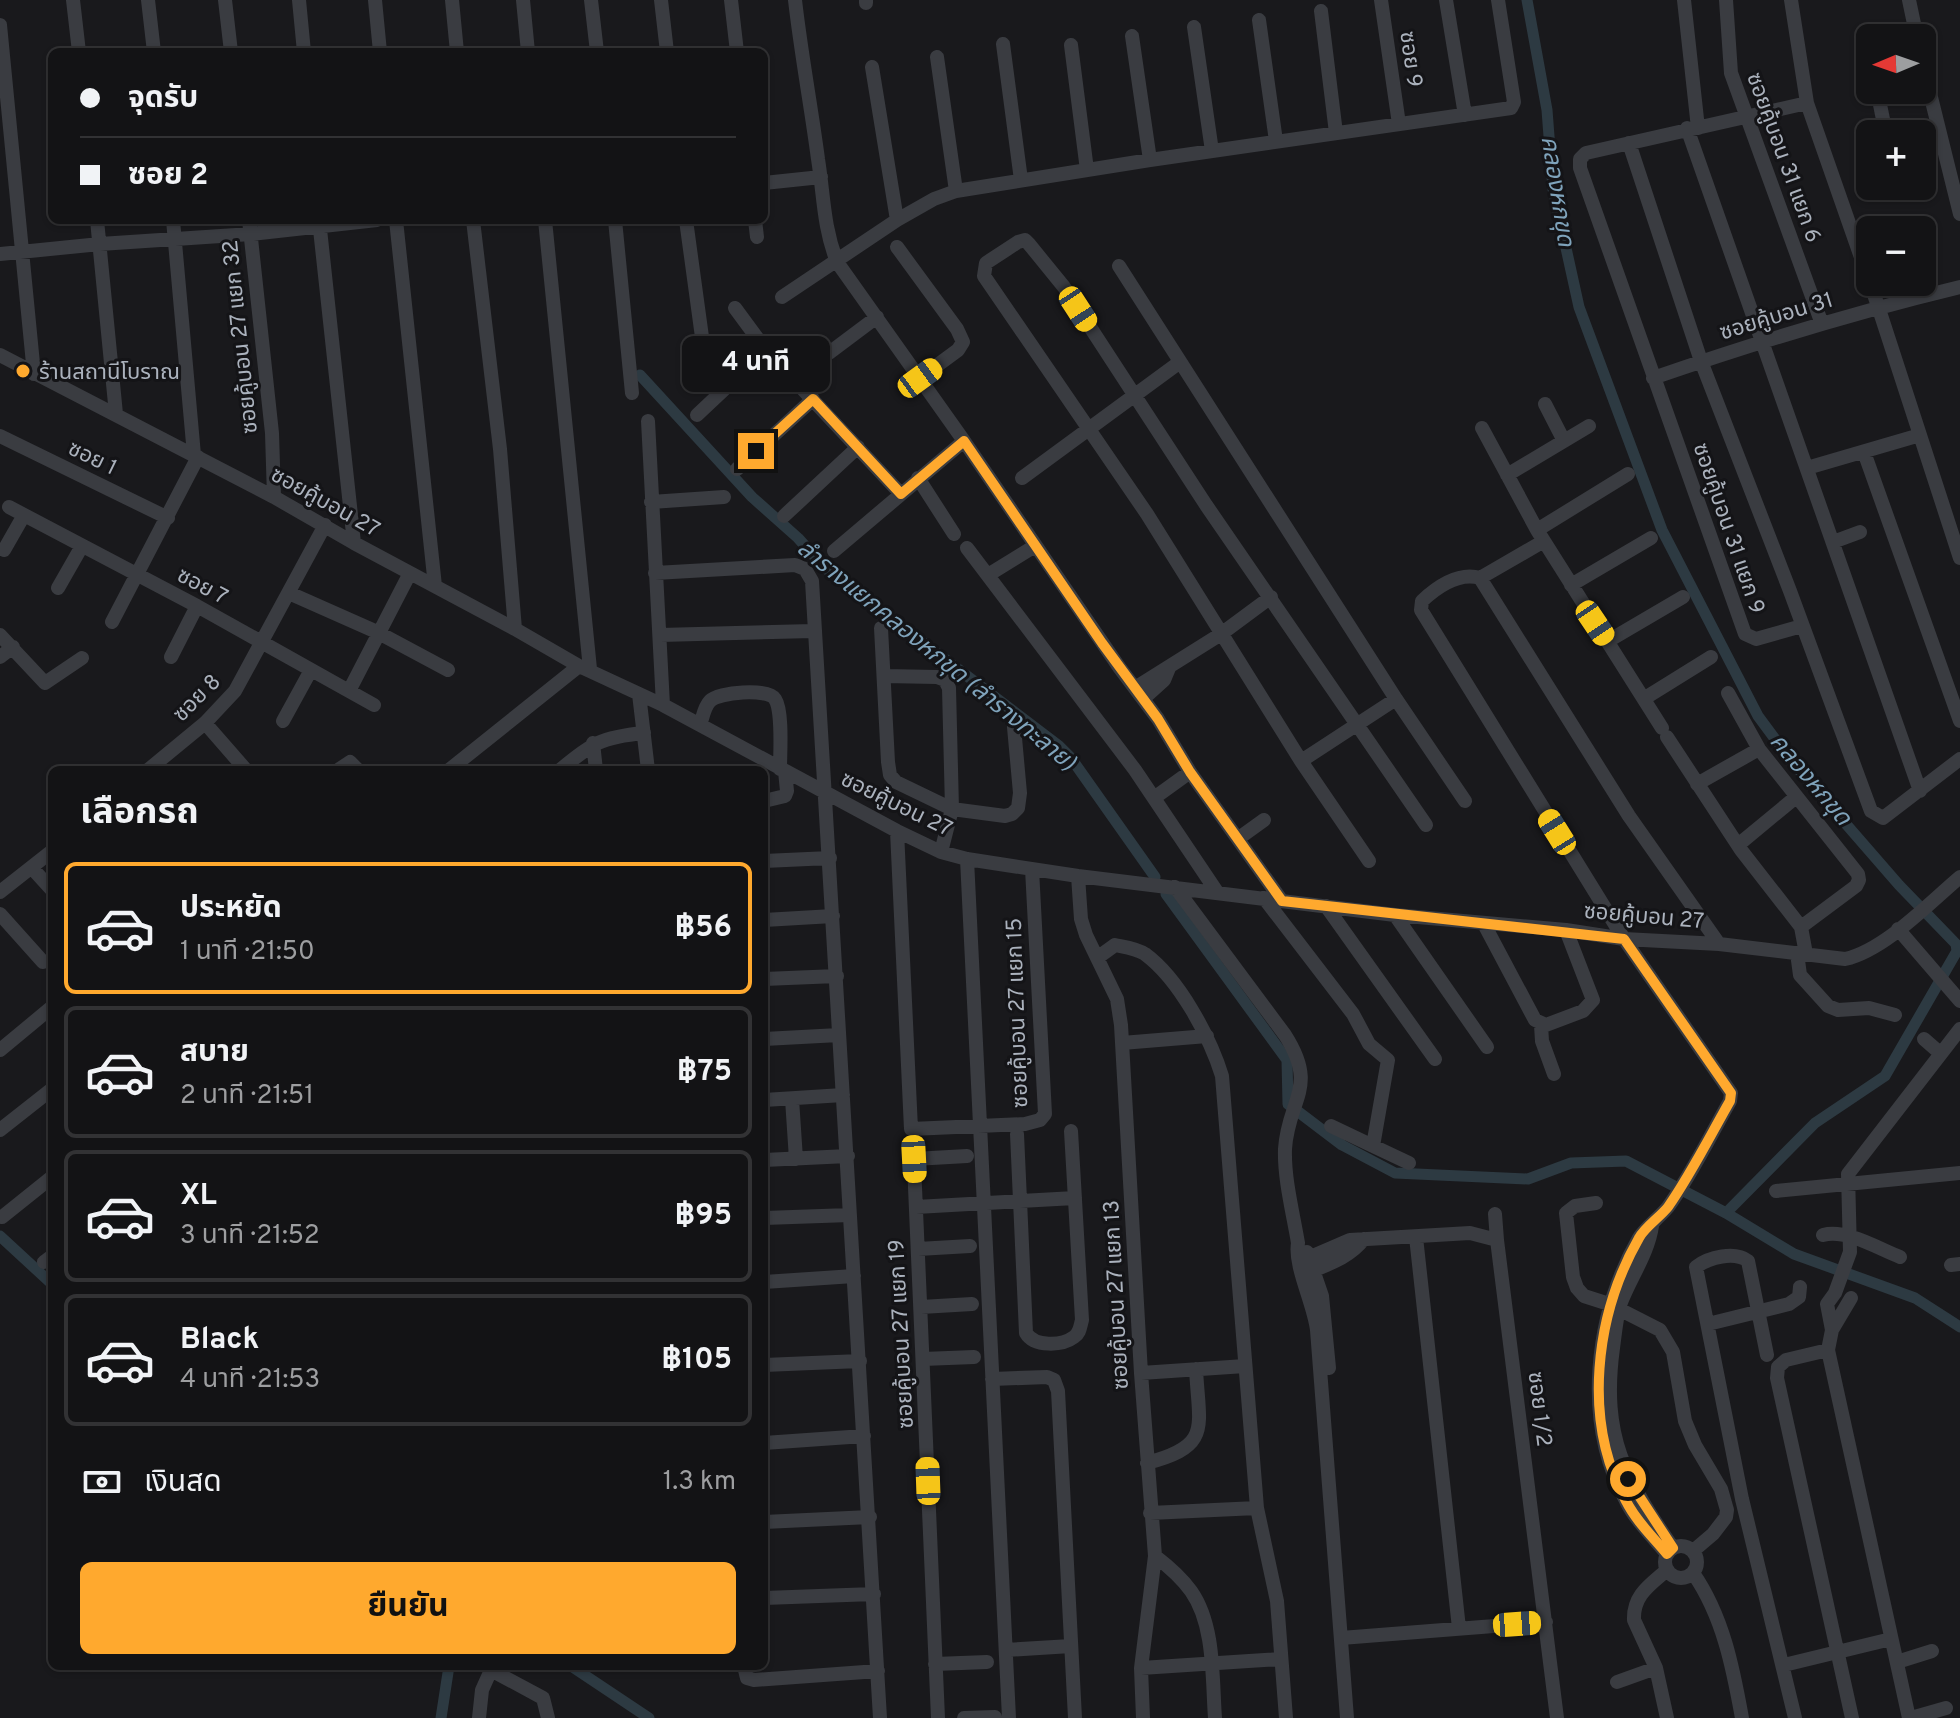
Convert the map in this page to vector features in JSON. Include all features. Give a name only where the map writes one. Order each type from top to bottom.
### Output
[{"type":"street","points":[[73,0],[79,48]]},
{"type":"street","points":[[148,0],[154,48]]},
{"type":"street","points":[[225,0],[231,48]]},
{"type":"street","points":[[299,0],[304,48]]},
{"type":"street","points":[[375,0],[380,48]]},
{"type":"street","points":[[452,0],[457,48]]},
{"type":"street","points":[[523,0],[528,48]]},
{"type":"street","points":[[591,0],[597,48]]},
{"type":"street","points":[[661,0],[667,48]]},
{"type":"street","points":[[731,0],[737,48]]},
{"type":"street","points":[[795,0],[827,235],[837,262],[1282,901]]},
{"type":"street","name":"ซอย 9","points":[[1381,0],[1399,124]]},
{"type":"street","points":[[1446,0],[1465,115]]},
{"type":"street","points":[[782,297],[897,220],[934,199],[956,191],[1511,108],[1514,102],[1498,0]]},
{"type":"street","points":[[1684,0],[1693,128],[1763,340],[1920,791]]},
{"type":"street","name":"ซอยคู้บอน 31 แยก 6","points":[[1726,0],[1731,73],[1822,324]]},
{"type":"street","points":[[1791,0],[1807,103],[1878,306],[1960,558]]},
{"type":"street","points":[[1909,0],[1914,24]]},
{"type":"street","points":[[1321,11],[1336,133]]},
{"type":"street","points":[[1259,20],[1276,141]]},
{"type":"street","points":[[0,25],[34,374]]},
{"type":"street","points":[[1194,27],[1212,151]]},
{"type":"street","points":[[1132,36],[1150,160]]},
{"type":"street","points":[[1003,44],[1021,180]]},
{"type":"street","points":[[1071,45],[1087,170]]},
{"type":"street","points":[[937,57],[956,191]]},
{"type":"street","points":[[872,67],[897,220]]},
{"type":"street","points":[[1807,103],[1629,143],[1701,361],[1871,811],[1883,818],[1956,763]]},
{"type":"street","points":[[1932,104],[1960,214]]},
{"type":"street","name":"ซอยคู้บอน 31 แยก 9","points":[[1629,143],[1586,153],[1580,159],[1580,168],[1653,378],[1745,634],[1756,639],[1802,626]]},
{"type":"street","points":[[768,183],[821,177]]},
{"type":"street","points":[[98,224],[116,414]]},
{"type":"street","points":[[112,622],[168,518],[196,456],[173,224]]},
{"type":"street","points":[[0,254],[291,224]]},
{"type":"street","points":[[319,224],[354,543]]},
{"type":"street","points":[[396,224],[435,586]]},
{"type":"street","points":[[473,224],[500,449],[515,629]]},
{"type":"street","points":[[454,766],[585,668],[545,224]]},
{"type":"street","points":[[615,224],[632,393]]},
{"type":"street","points":[[687,224],[702,337]]},
{"type":"street","points":[[755,224],[757,237]]},
{"type":"street","name":"ซอยคู้บอน 27 แยก 32","points":[[250,227],[272,433],[274,497]]},
{"type":"street","points":[[1369,861],[1301,761],[1147,514],[984,276],[986,263],[1018,242],[1027,242],[1064,287],[1134,396],[1426,825]]},
{"type":"street","points":[[897,247],[957,329],[963,342],[958,350],[920,378]]},
{"type":"street","points":[[1119,266],[1396,699],[1465,801]]},
{"type":"street","name":"ซอยคู้บอน 31","points":[[1653,378],[1763,340],[1878,306],[1960,287]]},
{"type":"street","points":[[735,308],[766,350],[901,494]]},
{"type":"street","points":[[829,353],[877,317]]},
{"type":"street","points":[[697,415],[766,350]]},
{"type":"street","name":"ซอยคู้บอน 27","points":[[0,355],[274,497],[585,668],[663,705],[941,852],[967,859],[1078,876],[1395,915],[1566,930],[1624,939],[1719,944],[1845,959],[1862,954],[1929,902],[1957,885]]},
{"type":"street","points":[[1022,478],[1180,362]]},
{"type":"street","points":[[737,469],[813,399]]},
{"type":"street","points":[[1545,404],[1564,441]]},
{"type":"street","points":[[648,421],[663,705]]},
{"type":"street","points":[[1507,475],[1589,426]]},
{"type":"street","points":[[1482,428],[1540,536],[1697,784],[1738,845],[1801,927],[1800,975],[1828,1006],[1838,1010],[1869,1008],[1895,1015]]},
{"type":"street","points":[[1807,468],[1920,435]]},
{"type":"street","name":"ซอย 1","points":[[0,436],[168,518]]},
{"type":"street","points":[[834,551],[964,441]]},
{"type":"street","points":[[784,516],[858,447]]},
{"type":"street","points":[[1864,452],[1960,721]]},
{"type":"street","points":[[1480,578],[1628,474]]},
{"type":"street","points":[[918,478],[954,534]]},
{"type":"street","points":[[651,502],[724,497]]},
{"type":"street","name":"ซอย 7","points":[[9,507],[197,606],[374,705]]},
{"type":"street","points":[[4,550],[24,515]]},
{"type":"street","name":"ซอย 8","points":[[166,764],[235,691],[325,525]]},
{"type":"street","points":[[1833,542],[1860,532]]},
{"type":"street","points":[[1571,585],[1651,538]]},
{"type":"street","points":[[58,588],[82,546]]},
{"type":"street","points":[[988,575],[1035,546]]},
{"type":"street","points":[[967,548],[1154,798],[1217,892]]},
{"type":"street","points":[[655,573],[795,565],[805,569],[812,581],[880,1718]]},
{"type":"street","points":[[349,691],[410,573]]},
{"type":"street","points":[[1670,1551],[1617,1466],[1613,1426],[1604,1391],[1614,1306],[1622,1270],[1641,1233],[1652,1226],[1669,1205],[1730,1101],[1731,1093],[1624,939],[1421,610],[1422,601],[1447,583],[1471,575],[1480,578],[1629,816],[1719,944]]},
{"type":"street","points":[[289,593],[377,632],[448,670]]},
{"type":"street","points":[[1139,694],[1164,680],[1169,668],[1271,597]]},
{"type":"street","points":[[1608,641],[1683,597]]},
{"type":"street","points":[[171,657],[197,606]]},
{"type":"street","points":[[881,628],[890,775],[896,782],[952,809],[1005,816],[1012,814],[1018,808],[1020,793],[1014,727]]},
{"type":"street","points":[[660,635],[813,631]]},
{"type":"street","points":[[0,635],[46,684],[82,658]]},
{"type":"street","points":[[0,657],[13,647]]},
{"type":"street","points":[[1645,698],[1711,657]]},
{"type":"street","points":[[283,721],[311,670]]},
{"type":"street","points":[[884,676],[937,677],[945,680],[950,699],[952,809],[941,852]]},
{"type":"street","points":[[700,725],[707,705],[716,697],[758,692],[769,693],[775,699],[779,709],[787,791],[785,796],[768,801]]},
{"type":"street","points":[[1728,693],[1759,749],[1858,874],[1856,886],[1801,927]]},
{"type":"street","points":[[639,694],[648,766]]},
{"type":"street","points":[[1301,761],[1396,699]]},
{"type":"street","points":[[205,723],[243,766]]},
{"type":"street","points":[[565,766],[593,743],[644,733]]},
{"type":"street","points":[[593,743],[596,766]]},
{"type":"street","points":[[1697,784],[1759,749]]},
{"type":"street","points":[[1154,798],[1190,772]]},
{"type":"street","points":[[1738,845],[1796,797]]},
{"type":"street","points":[[1239,838],[1264,820]]},
{"type":"street","name":"ซอยคู้บอน 27 แยก 19","points":[[897,831],[938,1718]]},
{"type":"street","points":[[0,892],[48,854]]},
{"type":"street","points":[[768,861],[830,858]]},
{"type":"street","points":[[964,1718],[1002,1717],[1006,1650],[967,859]]},
{"type":"street","points":[[32,868],[48,886]]},
{"type":"street","name":"ซอยคู้บอน 27 แยก 15","points":[[912,1135],[979,1125],[1035,1123],[1045,1114],[1032,869]]},
{"type":"street","name":"ซอยคู้บอน 27 แยก 13","points":[[1078,876],[1081,919],[1117,999],[1122,1043],[1155,1556],[1141,1668],[1143,1718]]},
{"type":"street","points":[[1175,887],[1299,1059],[1299,1100],[1285,1149],[1297,1238],[1306,1266],[1322,1296],[1326,1328],[1346,1638],[1347,1718]]},
{"type":"street","points":[[1264,898],[1353,1014],[1369,1044],[1388,1060],[1373,1146]]},
{"type":"street","points":[[1326,906],[1435,1059]]},
{"type":"street","points":[[0,914],[43,962]]},
{"type":"street","points":[[1395,915],[1487,1047]]},
{"type":"street","points":[[768,920],[833,916]]},
{"type":"street","points":[[1484,924],[1535,1020],[1541,1025],[1552,1024],[1583,1011],[1593,1000],[1566,930]]},
{"type":"street","points":[[1898,929],[1958,999]]},
{"type":"street","points":[[1097,958],[1115,945],[1130,947],[1144,954],[1164,974],[1193,1013],[1207,1036],[1218,1065],[1226,1101],[1257,1508],[1273,1575],[1286,1718]]},
{"type":"street","points":[[768,979],[837,976]]},
{"type":"street","points":[[0,1050],[48,1010]]},
{"type":"street","points":[[1541,1025],[1542,1041],[1554,1074]]},
{"type":"street","points":[[1946,1708],[1910,1718],[1828,1350],[1832,1330],[1830,1295],[1847,1245],[1848,1174],[1960,1029]]},
{"type":"street","points":[[768,1039],[839,1035]]},
{"type":"street","points":[[1122,1043],[1207,1036]]},
{"type":"street","points":[[1924,1039],[1940,1053]]},
{"type":"street","points":[[0,1130],[48,1092]]},
{"type":"street","points":[[768,1100],[843,1095]]},
{"type":"street","points":[[792,1099],[796,1159]]},
{"type":"street","points":[[1331,1126],[1409,1163]]},
{"type":"street","points":[[1017,1134],[1026,1333],[1036,1343],[1059,1342],[1072,1339],[1079,1331],[1082,1320],[1071,1131]]},
{"type":"street","points":[[768,1160],[848,1156]]},
{"type":"street","points":[[914,1159],[967,1156]]},
{"type":"street","points":[[1776,1191],[1960,1173]]},
{"type":"street","points":[[2,1217],[48,1186]]},
{"type":"street","points":[[916,1207],[1075,1198]]},
{"type":"street","points":[[1596,1203],[1575,1206],[1566,1213],[1571,1264],[1577,1288],[1584,1296],[1614,1306],[1660,1330],[1673,1352],[1685,1421],[1726,1501],[1726,1517],[1713,1534],[1693,1551]]},
{"type":"street","name":"ซอย 1/2","points":[[1495,1214],[1557,1718]]},
{"type":"street","points":[[768,1218],[850,1215]]},
{"type":"street","points":[[1306,1266],[1350,1240],[1470,1233],[1497,1240]]},
{"type":"street","points":[[1823,1235],[1827,1233],[1847,1245],[1900,1257]]},
{"type":"street","points":[[1416,1237],[1459,1628]]},
{"type":"street","points":[[918,1249],[970,1246]]},
{"type":"street","points":[[1767,1355],[1748,1261],[1737,1256],[1706,1260],[1696,1267],[1742,1499],[1795,1718]]},
{"type":"street","points":[[768,1282],[854,1276]]},
{"type":"street","points":[[1708,1324],[1789,1304],[1799,1297],[1800,1287]]},
{"type":"street","points":[[1832,1330],[1851,1298]]},
{"type":"street","points":[[921,1307],[972,1304]]},
{"type":"street","points":[[1828,1350],[1786,1360],[1780,1363],[1777,1372],[1852,1718]]},
{"type":"street","points":[[923,1359],[974,1357]]},
{"type":"street","points":[[768,1365],[860,1361]]},
{"type":"street","points":[[1141,1373],[1245,1366]]},
{"type":"street","points":[[1147,1463],[1184,1451],[1194,1441],[1198,1414],[1196,1369]]},
{"type":"street","points":[[992,1379],[1047,1377],[1054,1380],[1058,1391],[1075,1718]]},
{"type":"street","points":[[768,1443],[864,1436]]},
{"type":"street","points":[[1150,1513],[1257,1508]]},
{"type":"street","points":[[768,1522],[870,1517]]},
{"type":"street","points":[[1670,1551],[1687,1547],[1693,1551],[1697,1562],[1693,1573],[1710,1603],[1731,1660],[1742,1718]]},
{"type":"street","points":[[1670,1551],[1665,1562],[1667,1570],[1679,1578],[1693,1573]]},
{"type":"street","points":[[1155,1556],[1192,1592],[1207,1630],[1215,1718]]},
{"type":"street","points":[[1667,1570],[1635,1602],[1634,1620],[1656,1668],[1667,1718]]},
{"type":"street","points":[[768,1598],[874,1594]]},
{"type":"street","points":[[1346,1638],[1546,1622]]},
{"type":"street","points":[[1346,1638],[1357,1718]]},
{"type":"street","points":[[1784,1665],[1891,1639]]},
{"type":"street","points":[[1006,1650],[1071,1646]]},
{"type":"street","points":[[1897,1662],[1932,1651]]},
{"type":"street","points":[[1141,1668],[1281,1659]]},
{"type":"street","points":[[935,1664],[987,1662]]},
{"type":"street","points":[[1617,1682],[1656,1668]]},
{"type":"street","points":[[479,1718],[482,1690],[491,1670],[543,1698],[548,1718]]},
{"type":"street","points":[[745,1670],[747,1678],[754,1680],[878,1671]]},
{"type":"waterway","name":"คลองหกขุด","points":[[1527,0],[1547,110],[1553,189],[1579,307],[1662,530],[1758,716],[1792,762],[1899,885],[1956,944],[1957,951],[1885,1076],[1815,1123],[1726,1213],[1794,1254],[1915,1298],[1960,1327]]},
{"type":"waterway","name":"ลำรางแยกคลองหกขุด (ลำรางทะลาย)","points":[[640,375],[752,497],[798,538],[824,567],[1059,746],[1071,758],[1155,877]]},
{"type":"waterway","name":"ลำรางแยกคลองหกขุด (ลำรางทะลาย)","points":[[1166,894],[1287,1060],[1288,1104],[1342,1145],[1395,1173],[1528,1179],[1571,1163],[1626,1161],[1726,1213]]},
{"type":"waterway","points":[[0,1236],[48,1280]]},
{"type":"waterway","points":[[441,1718],[448,1670]]},
{"type":"waterway","points":[[577,1670],[649,1718]]},
{"type":"place","name":"ร้านสถานีโบราณ","points":[[23,371]]},
{"type":"route","points":[[756,451],[813,399],[901,494],[964,441],[1282,901],[1395,915],[1566,930],[1624,939],[1731,1093],[1730,1101],[1669,1205],[1652,1226],[1641,1233],[1609,1304],[1599,1383],[1599,1409],[1608,1461],[1633,1514],[1667,1554],[1673,1548],[1628,1479]]}]
